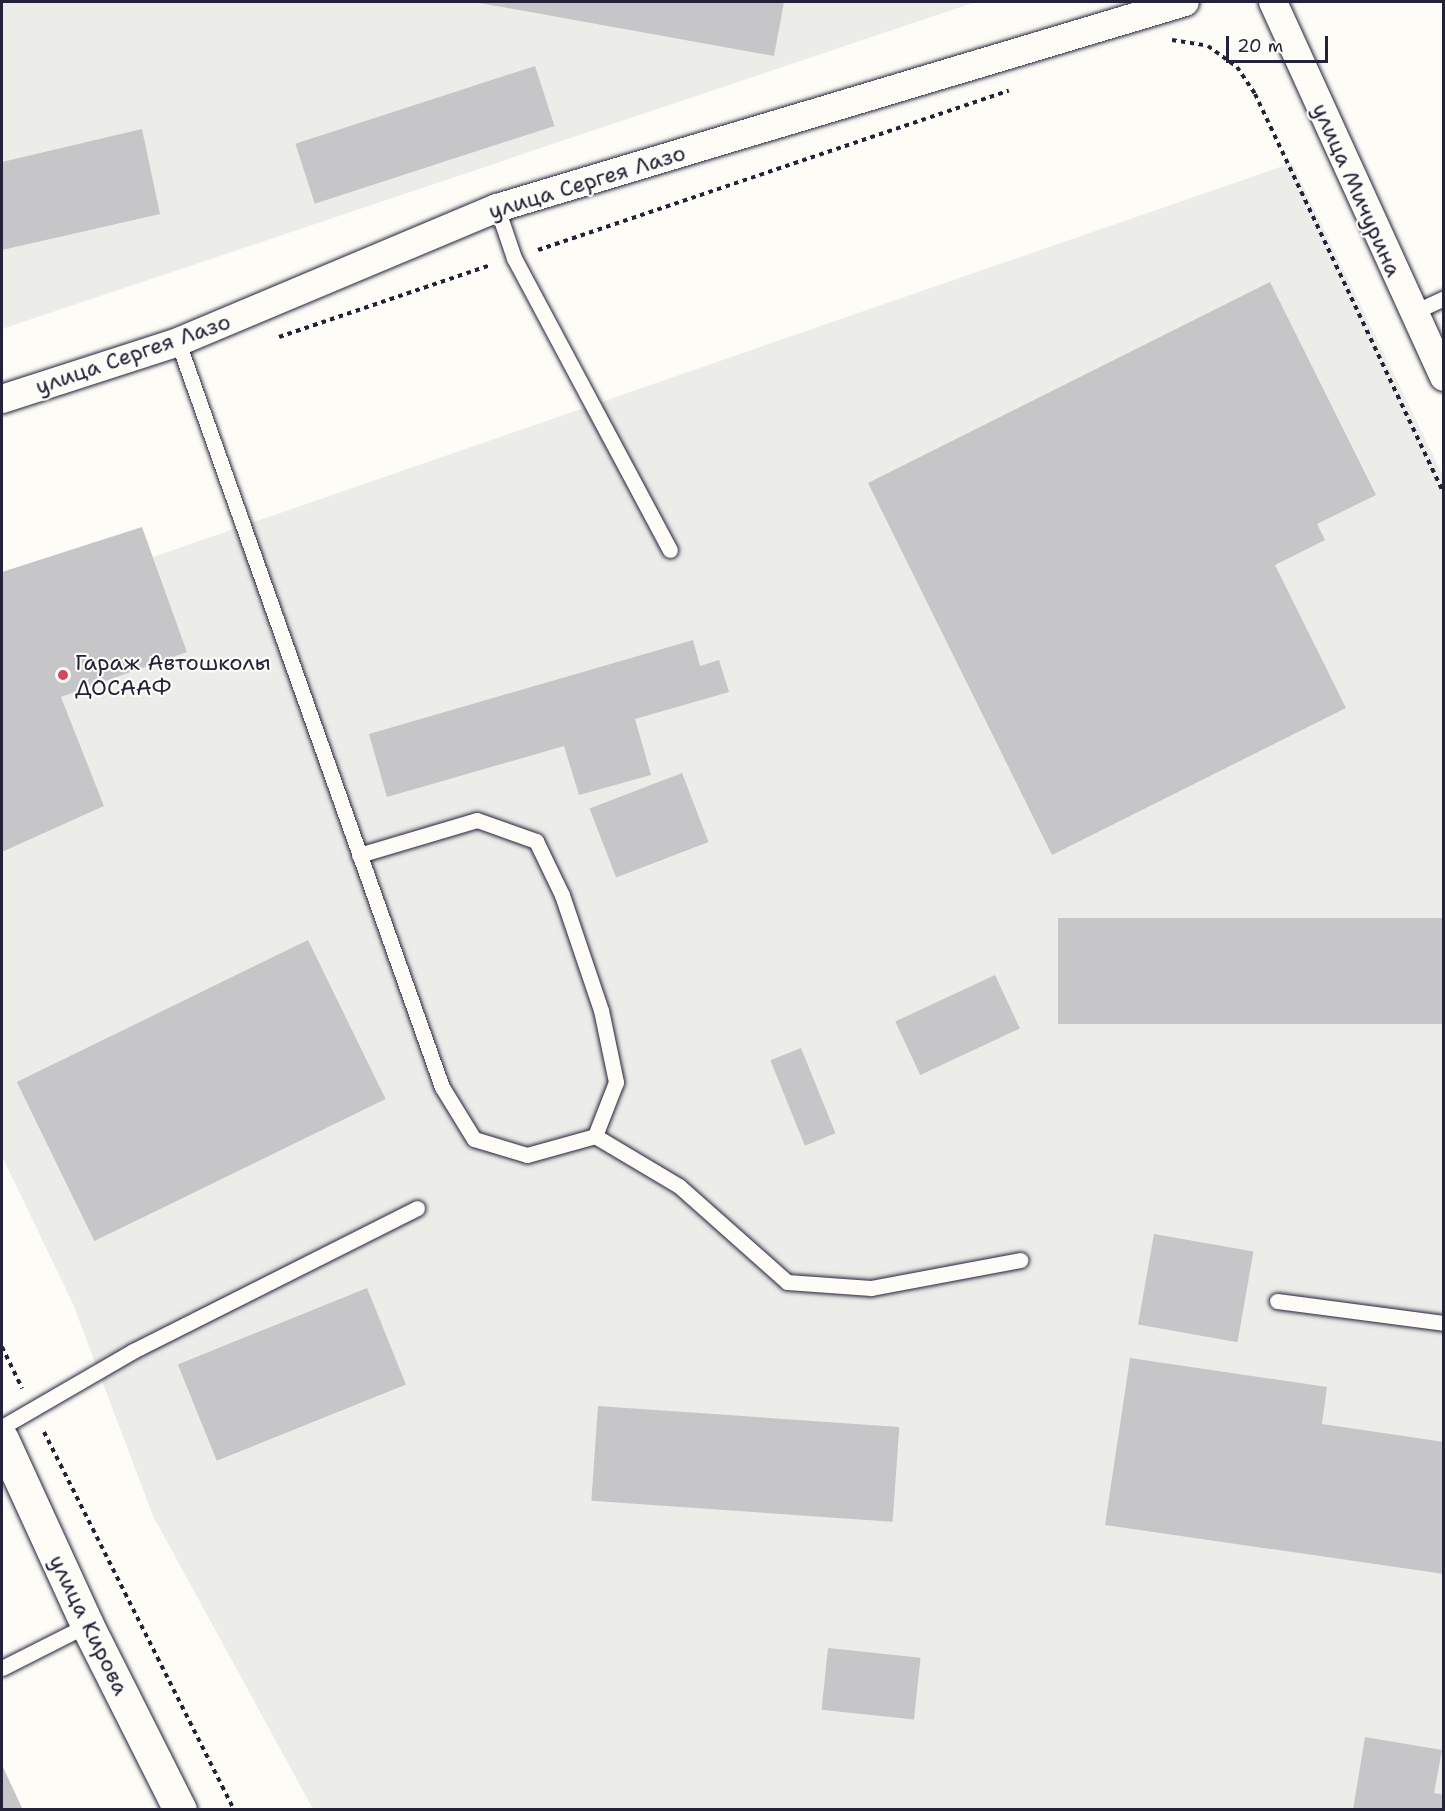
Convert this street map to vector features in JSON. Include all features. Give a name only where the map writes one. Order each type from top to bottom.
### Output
[{"type":"main road","name":"улица Кирова","points":[[2,1439],[87,1625],[180,1809]]},
{"type":"street","name":"улица Сергея Лазо","points":[[2,399],[178,342],[497,208],[1185,2]]},
{"type":"street","name":"улица Мичурина","points":[[1273,2],[1412,313],[1443,377]]},
{"type":"lane","points":[[497,208],[514,258],[670,550]]},
{"type":"lane","points":[[1412,313],[1443,298]]},
{"type":"lane","points":[[178,342],[442,1087],[474,1138],[527,1155],[595,1136],[680,1186],[787,1282],[870,1288],[1020,1260]]},
{"type":"lane","points":[[359,855],[477,820],[536,841],[562,895],[601,1010],[616,1082],[595,1136]]},
{"type":"lane","points":[[2,1427],[133,1351],[417,1208]]},
{"type":"lane","points":[[1277,1301],[1443,1323]]},
{"type":"lane","points":[[2,1668],[87,1625]]},
{"type":"path","points":[[1163,39],[1208,46],[1237,67],[1255,94],[1443,494]]},
{"type":"path","points":[[272,339],[1017,88]]},
{"type":"path","points":[[2,1347],[234,1809]]},
{"type":"shaded area","points":[[2,2],[976,2],[2,329]]},
{"type":"shaded area","points":[[1292,163],[1443,476],[1443,1809],[313,1809],[153,1516],[73,1304],[2,1156],[2,852],[104,806],[61,697],[187,652],[153,557]]},
{"type":"building","points":[[474,2],[784,2],[774,56]]},
{"type":"building","points":[[535,66],[554,126],[315,204],[295,144]]},
{"type":"building","points":[[142,129],[160,214],[2,250],[2,162]]},
{"type":"building","points":[[1270,282],[1376,495],[1317,524],[1325,540],[1275,565],[1346,708],[1052,855],[868,483]]},
{"type":"building","name":"Гараж Автошколы ДОСААФ","points":[[142,527],[187,652],[61,697],[104,806],[2,852],[2,572]]},
{"type":"building","points":[[693,640],[700,666],[719,660],[729,692],[635,719],[651,775],[579,795],[564,746],[387,797],[369,734]]},
{"type":"building","points":[[682,773],[709,842],[616,878],[590,808]]},
{"type":"building","points":[[1058,918],[1444,918],[1444,1024],[1058,1024]]},
{"type":"building","points":[[308,940],[386,1099],[94,1241],[17,1082]]},
{"type":"building","points":[[995,975],[1020,1028],[920,1075],[895,1021]]},
{"type":"building","points":[[801,1048],[835,1133],[805,1146],[770,1060]]},
{"type":"building","points":[[1154,1234],[1253,1252],[1237,1342],[1138,1325]]},
{"type":"building","points":[[367,1288],[406,1384],[217,1461],[178,1364]]},
{"type":"building","points":[[1130,1358],[1327,1387],[1322,1424],[1444,1442],[1444,1574],[1105,1525]]},
{"type":"building","points":[[598,1406],[899,1427],[893,1522],[591,1501]]},
{"type":"building","points":[[828,1648],[920,1658],[914,1719],[822,1710]]},
{"type":"building","points":[[1365,1737],[1442,1750],[1434,1793],[1444,1795],[1444,1810],[1353,1810]]},
{"type":"building","points":[[2,1765],[23,1810],[2,1810]]},
{"type":"place","name":"Гараж Автошколы ДОСААФ","points":[[63,675]]}]
